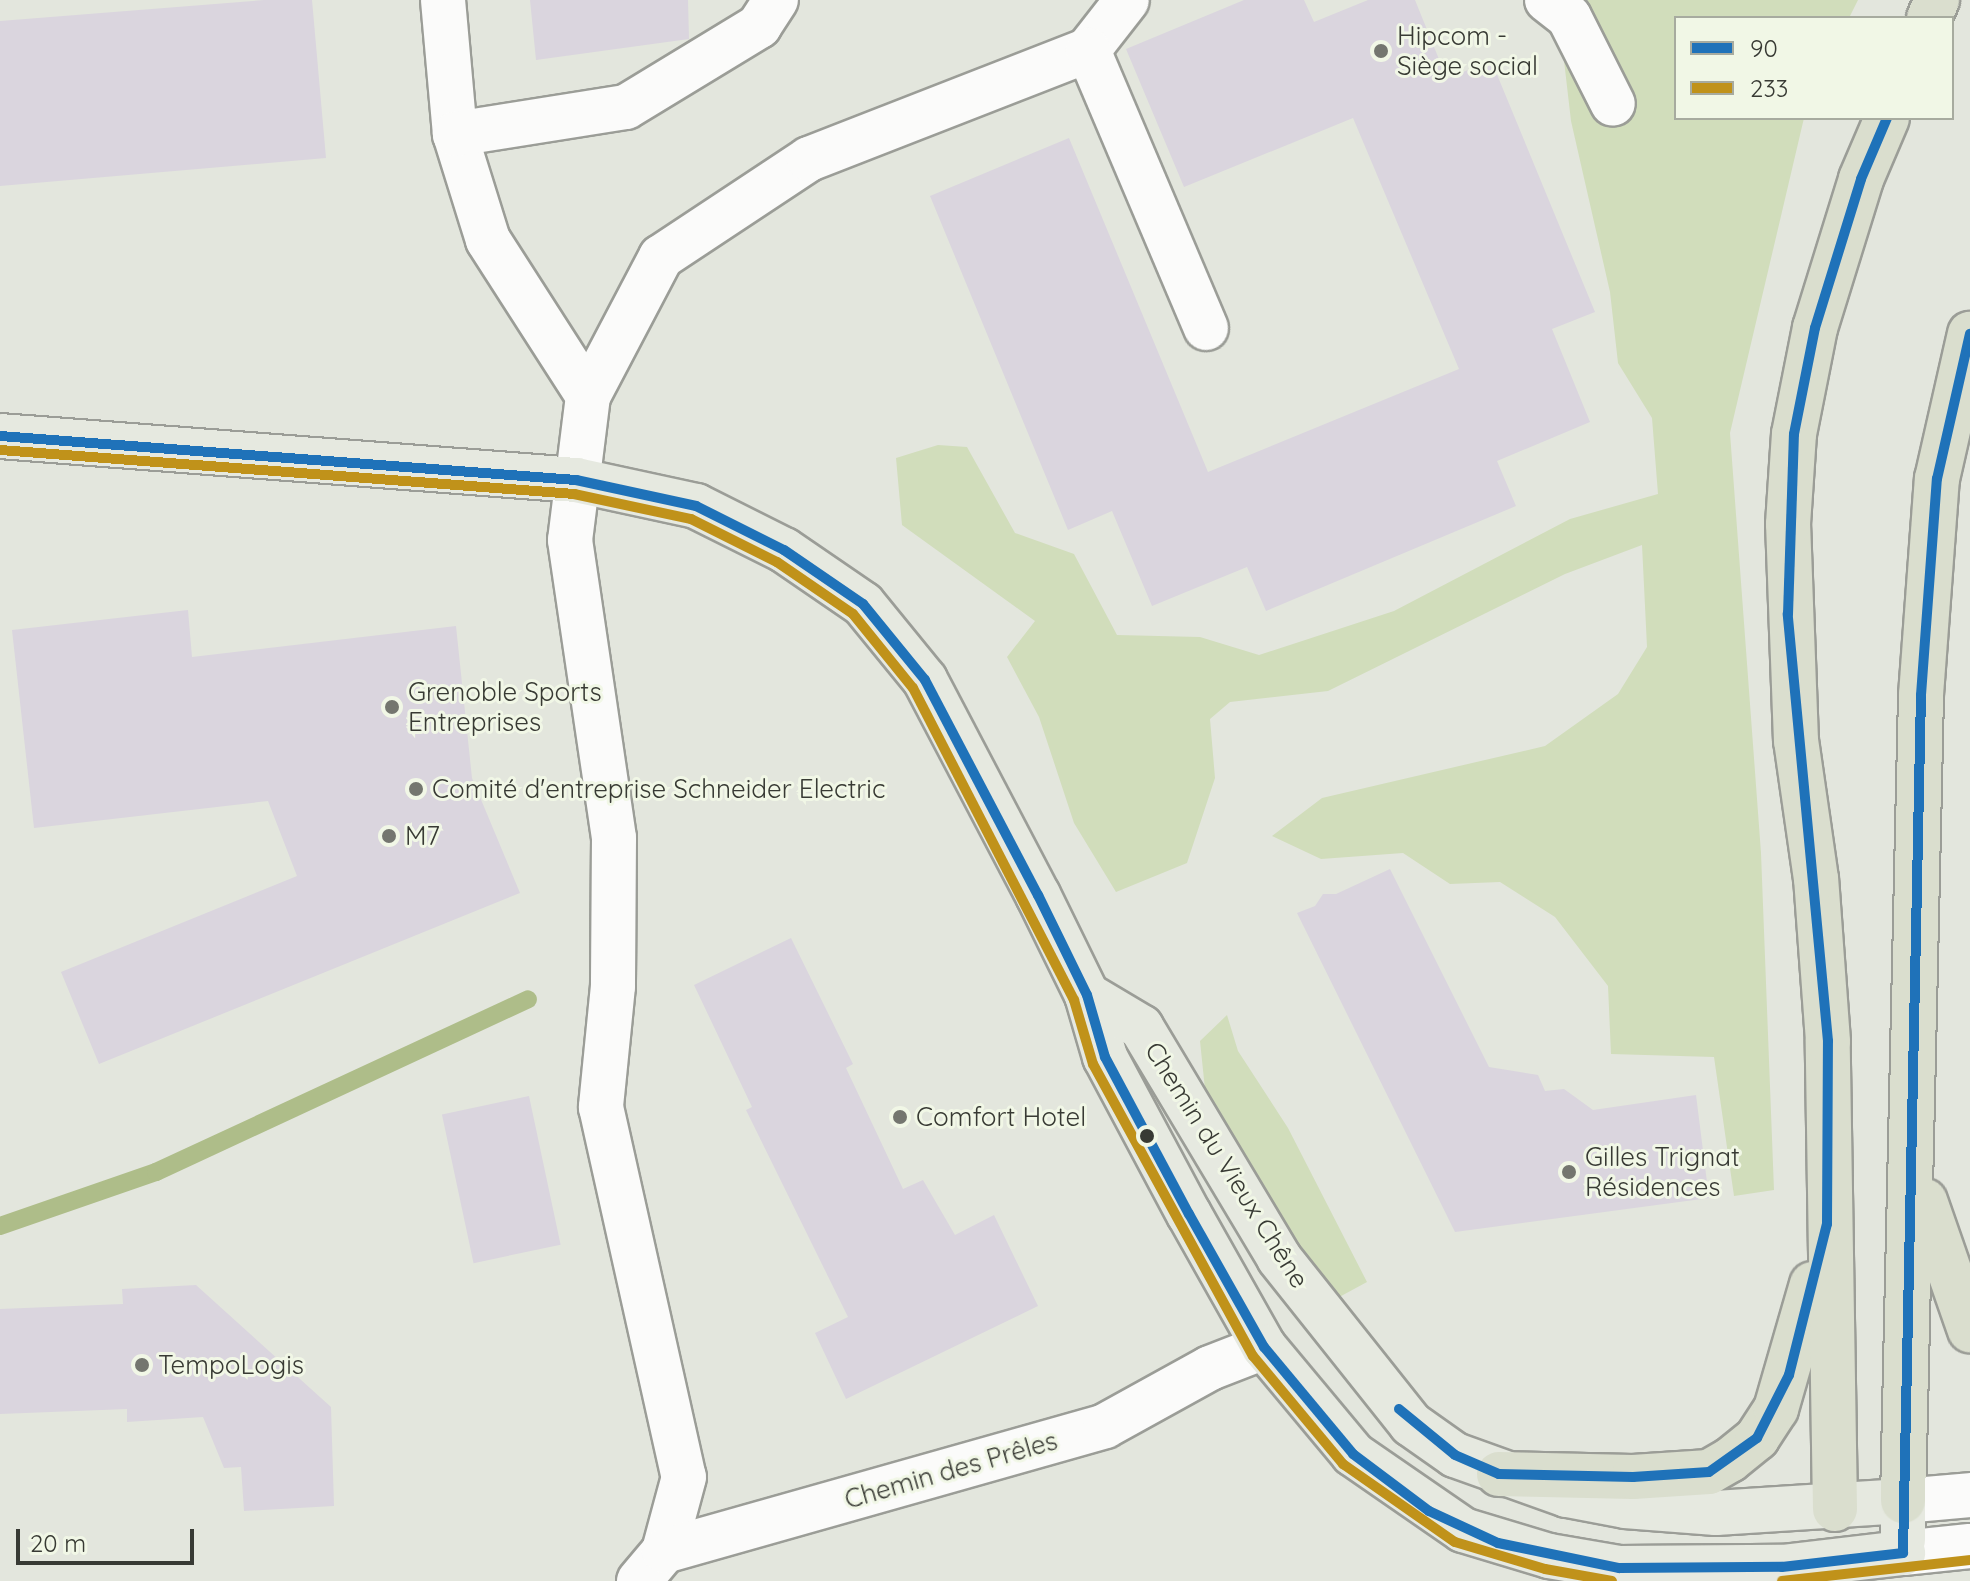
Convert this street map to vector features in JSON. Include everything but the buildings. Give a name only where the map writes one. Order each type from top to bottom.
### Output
[{"type":"highway","points":[[1835,1509],[1827,1224],[1828,1041],[1816,879],[1796,741],[1788,524],[1794,434],[1815,328],[1861,179],[1886,120]]},
{"type":"highway","points":[[1903,1501],[1914,1164],[1922,679],[1937,479],[1970,334]]},
{"type":"highway","points":[[1914,1164],[1945,1269],[1970,1330]]},
{"type":"highway","points":[[1499,1474],[1633,1477],[1709,1472],[1730,1460],[1757,1438],[1776,1409],[1827,1224]]},
{"type":"main road","name":"Chemin du Vieux Chêne","points":[[0,436],[576,480],[696,506],[784,550],[863,604],[925,680],[1087,995],[1105,1057],[1264,1347],[1353,1454],[1429,1511],[1474,1535],[1619,1568],[1782,1567],[1841,1571],[1903,1567]]},
{"type":"main road","name":"Chemin du Vieux Chêne","points":[[1087,995],[1141,1027],[1279,1258],[1411,1424],[1455,1455],[1499,1474],[1567,1495],[1625,1506],[1716,1513],[1835,1509],[1903,1501]]},
{"type":"main road","points":[[1903,1501],[1903,1567]]},
{"type":"main road","points":[[1835,1509],[1841,1571]]},
{"type":"street","points":[[443,0],[455,134],[488,240],[588,396]]},
{"type":"street","points":[[455,134],[626,107],[759,26],[776,0]]},
{"type":"street","points":[[652,1566],[684,1477],[601,1107],[613,986],[614,838],[570,540],[588,396],[661,257],[809,159],[1088,50],[1127,0]]},
{"type":"street","points":[[1547,0],[1569,17],[1613,104]]},
{"type":"street","points":[[1088,50],[1206,328]]},
{"type":"street","name":"Chemin des Prêles","points":[[652,1566],[1105,1426],[1210,1368],[1264,1347]]},
{"type":"street","name":"Chemin du Vieux Chêne","points":[[1903,1501],[1970,1495]]},
{"type":"street","name":"Chemin du Vieux Chêne","points":[[1903,1567],[1970,1546]]},
{"type":"green space","points":[[1557,0],[1858,0],[1850,16],[1674,16],[1674,120],[1804,120],[1730,433],[1761,853],[1774,1190],[1734,1196],[1714,1057],[1611,1054],[1608,986],[1555,917],[1500,882],[1450,884],[1403,853],[1321,859],[1272,836],[1322,798],[1545,746],[1618,694],[1647,647],[1642,545],[1565,574],[1328,691],[1230,702],[1210,719],[1215,778],[1187,863],[1116,892],[1074,823],[1039,717],[1007,657],[1035,621],[902,525],[896,458],[938,445],[967,447],[1015,533],[1074,554],[1117,635],[1200,637],[1259,655],[1394,611],[1570,519],[1658,494],[1652,418],[1618,363],[1610,292],[1571,121]]},
{"type":"green space","points":[[1227,1015],[1238,1051],[1288,1128],[1367,1282],[1330,1302],[1206,1099],[1200,1041]]},
{"type":"waterway","points":[[0,1226],[156,1172],[528,999]]},
{"type":"transit line","name":"90","points":[[1399,1409],[1455,1455],[1499,1474],[1633,1477],[1709,1472],[1757,1438],[1789,1375],[1827,1224],[1828,1041],[1788,614],[1794,434],[1815,328],[1861,179],[1886,120]]},
{"type":"transit line","name":"90","points":[[0,436],[576,480],[696,506],[784,550],[863,604],[925,680],[1038,895],[1087,995],[1105,1057],[1189,1214],[1264,1347],[1353,1454],[1429,1511],[1498,1543],[1619,1568],[1782,1567],[1903,1553],[1921,695],[1937,479],[1970,334]]},
{"type":"transit line","name":"233","points":[[0,450],[574,494],[691,519],[777,562],[853,614],[913,688],[1074,1000],[1093,1064],[1253,1356],[1343,1464],[1455,1542],[1545,1569],[1612,1581]]},
{"type":"transit line","name":"233","points":[[1782,1581],[1970,1560]]},
{"type":"place","name":"Hipcom - Siège social","points":[[1381,51]]},
{"type":"place","name":"Grenoble Sports Entreprises","points":[[392,707]]},
{"type":"place","name":"Comité d'entreprise Schneider Electric","points":[[416,789]]},
{"type":"place","name":"M7","points":[[389,836]]},
{"type":"place","name":"Comfort Hotel","points":[[900,1117]]},
{"type":"place","name":"Gilles Trignat Résidences","points":[[1569,1172]]},
{"type":"place","name":"TempoLogis","points":[[142,1365]]}]
